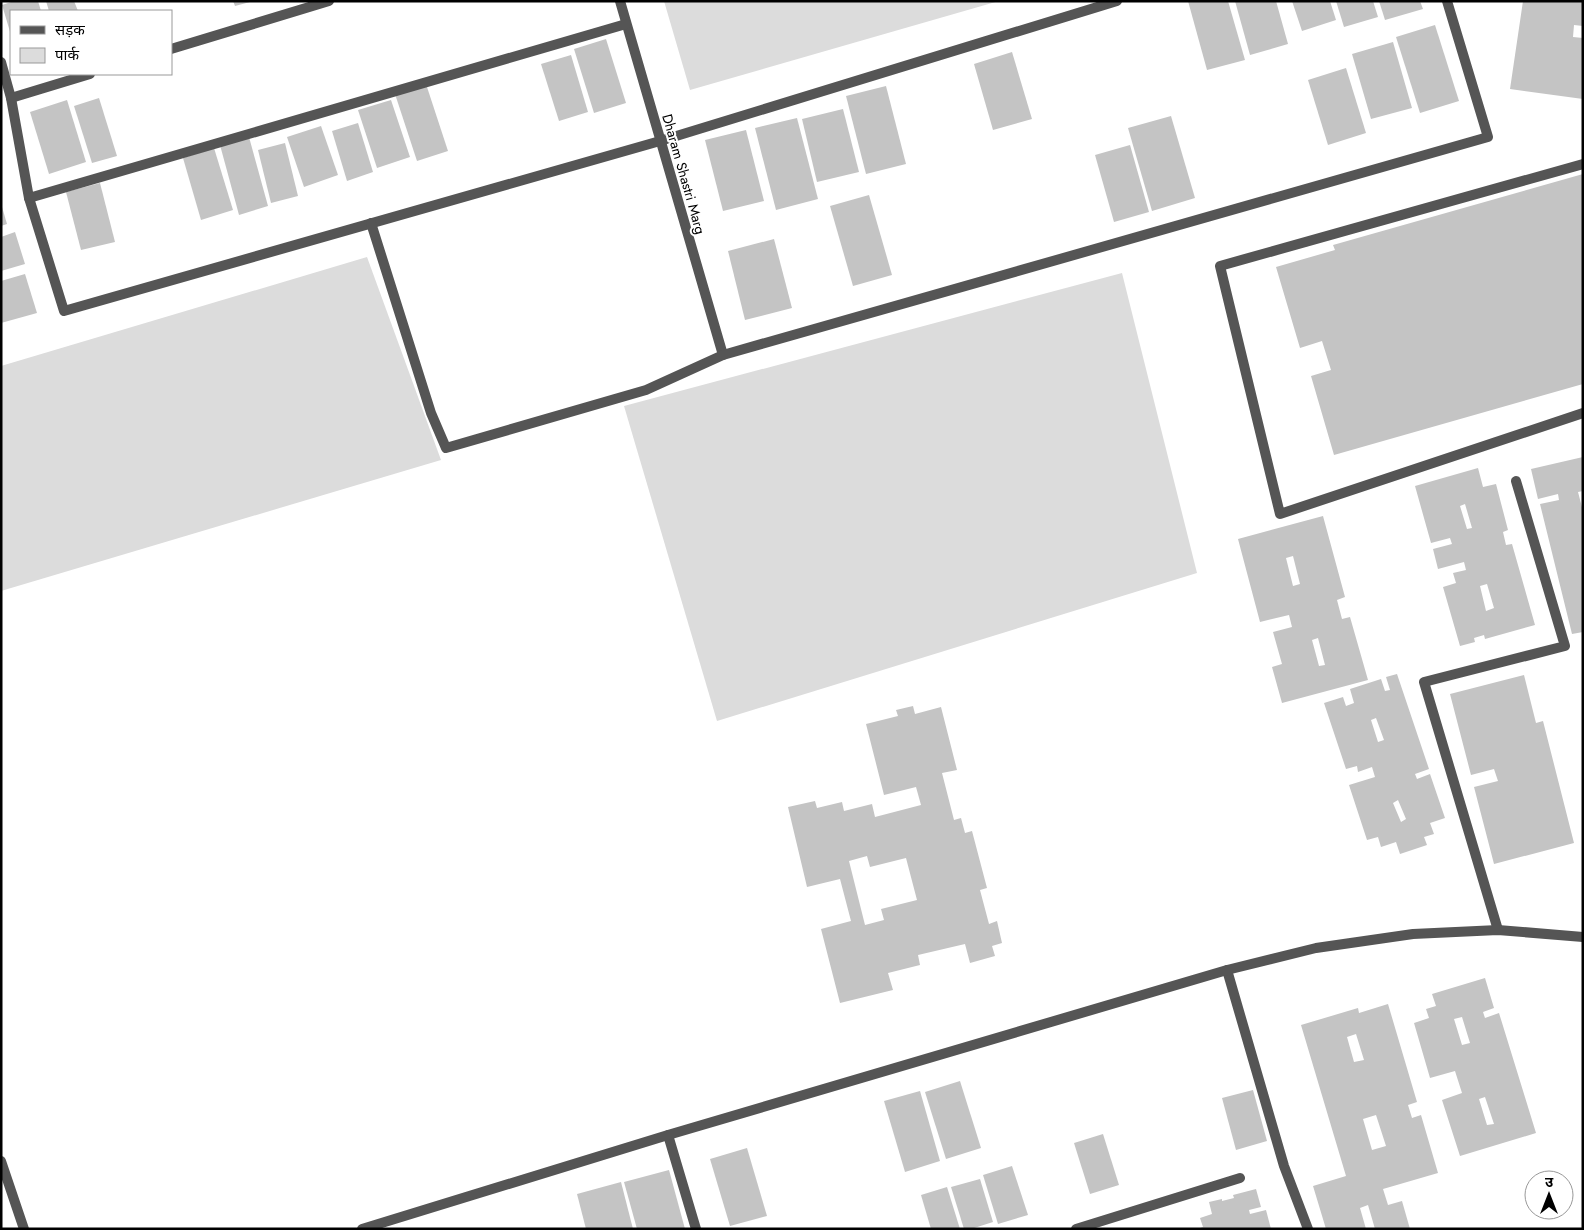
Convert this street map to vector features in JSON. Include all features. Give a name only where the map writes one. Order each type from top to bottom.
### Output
[{"type":"street","points":[[172,49],[329,1]]},
{"type":"street","name":"Dharam Shastri Marg","points":[[620,1],[723,355]]},
{"type":"street","points":[[1,62],[11,98],[29,198],[64,311],[660,141],[1082,6],[1117,1]]},
{"type":"street","points":[[371,223],[431,413],[446,448],[646,390],[723,355],[1488,137],[1447,1]]},
{"type":"street","points":[[29,198],[626,24]]},
{"type":"street","points":[[11,98],[87,75]]},
{"type":"street","points":[[1583,164],[1220,266],[1280,514],[1583,412]]},
{"type":"street","points":[[1498,930],[1424,682],[1565,646],[1516,481]]},
{"type":"street","points":[[362,1229],[1227,970],[1316,948],[1413,934],[1498,930],[1583,937]]},
{"type":"street","points":[[1227,970],[1284,1166],[1308,1229]]},
{"type":"street","points":[[668,1136],[696,1229]]},
{"type":"street","points":[[2,1165],[24,1229]]},
{"type":"street","points":[[1076,1229],[1107,1224],[1240,1178]]},
{"type":"green space","points":[[664,1],[999,1],[690,90]]},
{"type":"green space","points":[[367,257],[441,460],[1,591],[1,366]]},
{"type":"green space","points":[[1122,273],[1197,573],[717,721],[624,406]]},
{"type":"building","points":[[14,1],[38,1],[41,10],[10,10],[10,32],[2,5]]},
{"type":"building","points":[[46,1],[74,1],[78,10],[49,10]]},
{"type":"building","points":[[233,1],[250,1],[250,2],[235,6]]},
{"type":"building","points":[[1188,1],[1228,1],[1245,60],[1207,70]]},
{"type":"building","points":[[1235,1],[1276,1],[1288,44],[1250,55]]},
{"type":"building","points":[[1292,1],[1330,1],[1336,20],[1302,31]]},
{"type":"building","points":[[1336,1],[1373,1],[1378,17],[1344,27]]},
{"type":"building","points":[[1379,1],[1420,1],[1423,9],[1385,20]]},
{"type":"building","points":[[1523,1],[1583,1],[1583,26],[1574,25],[1573,37],[1583,38],[1583,99],[1510,89]]},
{"type":"building","points":[[1435,25],[1459,101],[1420,113],[1396,37]]},
{"type":"building","points":[[606,39],[626,103],[594,113],[574,49]]},
{"type":"building","points":[[1393,42],[1412,108],[1371,119],[1352,54]]},
{"type":"building","points":[[1012,52],[1032,119],[993,130],[974,64]]},
{"type":"building","points":[[571,55],[588,112],[559,121],[541,64]]},
{"type":"building","points":[[1346,68],[1366,133],[1328,145],[1308,80]]},
{"type":"building","points":[[426,84],[448,151],[417,161],[395,94]]},
{"type":"building","points":[[886,86],[906,164],[866,174],[846,96]]},
{"type":"building","points":[[99,98],[117,156],[92,163],[74,106]]},
{"type":"building","points":[[67,100],[86,162],[49,174],[30,112]]},
{"type":"building","points":[[391,100],[410,157],[377,168],[358,110]]},
{"type":"building","points":[[843,109],[859,172],[817,182],[802,119]]},
{"type":"building","points":[[1171,116],[1195,198],[1152,211],[1128,128]]},
{"type":"building","points":[[797,118],[818,199],[776,210],[755,128]]},
{"type":"building","points":[[358,123],[373,172],[347,181],[332,131]]},
{"type":"building","points":[[321,126],[338,175],[304,187],[287,137]]},
{"type":"building","points":[[746,130],[764,201],[723,211],[705,140]]},
{"type":"building","points":[[249,137],[268,206],[239,215],[220,145]]},
{"type":"building","points":[[285,143],[298,196],[271,203],[258,150]]},
{"type":"building","points":[[1130,145],[1149,212],[1114,222],[1095,155]]},
{"type":"building","points":[[214,148],[233,210],[201,220],[183,158]]},
{"type":"building","points":[[1583,174],[1583,384],[1334,455],[1311,376],[1331,370],[1322,341],[1300,348],[1276,267],[1335,250],[1333,245]]},
{"type":"building","points":[[100,183],[115,242],[81,250],[66,192]]},
{"type":"building","points":[[869,195],[892,275],[853,286],[830,206]]},
{"type":"building","points":[[1,208],[7,224],[1,226]]},
{"type":"building","points":[[15,232],[25,264],[1,271],[1,237]]},
{"type":"building","points":[[774,239],[792,308],[745,320],[728,251]]},
{"type":"building","points":[[25,274],[37,313],[1,323],[1,281]]},
{"type":"building","points":[[1583,457],[1583,491],[1578,492],[1583,511],[1583,632],[1572,634],[1540,504],[1559,500],[1558,494],[1538,499],[1531,469]]},
{"type":"building","points":[[1478,468],[1483,487],[1496,484],[1508,530],[1503,532],[1506,545],[1512,544],[1535,625],[1485,639],[1484,635],[1474,638],[1475,642],[1460,646],[1443,587],[1456,583],[1453,573],[1466,570],[1464,562],[1438,569],[1433,549],[1452,544],[1450,538],[1431,543],[1415,486]],"holes":[[[1465,504],[1472,528],[1467,529],[1460,506]],[[1487,584],[1494,608],[1486,611],[1480,586]]]},
{"type":"building","points":[[1323,516],[1345,597],[1337,600],[1342,619],[1350,617],[1368,680],[1282,703],[1272,667],[1282,664],[1273,632],[1292,627],[1289,615],[1260,622],[1238,539]],"holes":[[[1293,556],[1300,584],[1293,586],[1286,558]],[[1318,638],[1325,665],[1319,666],[1312,640]]]},
{"type":"building","points":[[1397,674],[1429,769],[1415,774],[1417,779],[1430,774],[1445,818],[1430,823],[1434,834],[1424,837],[1427,845],[1400,854],[1396,842],[1381,847],[1378,837],[1367,840],[1349,785],[1375,777],[1372,767],[1358,772],[1357,766],[1346,769],[1324,703],[1343,697],[1346,706],[1354,703],[1350,689],[1381,679],[1385,691],[1390,690],[1386,677]],"holes":[[[1376,718],[1384,740],[1378,742],[1371,720]],[[1398,800],[1406,819],[1401,822],[1393,803]]]},
{"type":"building","points":[[1524,675],[1536,723],[1543,721],[1574,843],[1494,864],[1474,787],[1498,781],[1494,769],[1471,775],[1450,694]]},
{"type":"building","points":[[913,706],[915,714],[941,707],[957,770],[942,773],[954,820],[961,818],[965,833],[972,831],[987,888],[980,890],[989,924],[997,921],[1002,943],[992,946],[995,956],[970,963],[965,944],[918,955],[920,965],[888,973],[893,990],[840,1003],[821,929],[851,921],[840,879],[807,887],[788,807],[815,801],[817,808],[842,802],[844,811],[872,804],[875,817],[921,805],[916,787],[884,795],[866,724],[898,716],[896,710]],"holes":[[[867,856],[870,867],[906,858],[917,900],[881,909],[884,920],[865,925],[849,861]]]},
{"type":"building","points":[[1485,978],[1494,1008],[1483,1012],[1485,1018],[1499,1013],[1536,1133],[1460,1156],[1442,1100],[1462,1093],[1455,1071],[1430,1078],[1414,1023],[1429,1018],[1426,1009],[1436,1006],[1432,994]],"holes":[[[1462,1017],[1470,1043],[1462,1045],[1454,1019]],[[1485,1097],[1494,1124],[1487,1125],[1479,1099]]]},
{"type":"building","points":[[1388,1004],[1417,1102],[1408,1105],[1412,1118],[1421,1115],[1438,1173],[1383,1189],[1388,1205],[1402,1201],[1410,1229],[1375,1229],[1368,1205],[1360,1208],[1366,1229],[1326,1229],[1313,1186],[1346,1176],[1301,1025],[1358,1008],[1359,1013]],"holes":[[[1356,1034],[1364,1060],[1354,1062],[1347,1037]],[[1376,1115],[1386,1146],[1372,1150],[1363,1119]]]},
{"type":"building","points":[[960,1081],[981,1148],[946,1159],[925,1092]]},
{"type":"building","points":[[1253,1090],[1267,1141],[1236,1150],[1222,1098]]},
{"type":"building","points":[[920,1091],[940,1161],[905,1172],[884,1101]]},
{"type":"building","points":[[1103,1134],[1119,1185],[1090,1194],[1074,1143]]},
{"type":"building","points":[[747,1148],[767,1216],[730,1226],[710,1159]]},
{"type":"building","points":[[1012,1166],[1028,1215],[998,1224],[983,1175]]},
{"type":"building","points":[[669,1170],[685,1229],[637,1229],[624,1182]]},
{"type":"building","points":[[980,1179],[993,1222],[971,1229],[964,1229],[951,1187]]},
{"type":"building","points":[[621,1182],[633,1229],[586,1229],[577,1194]]},
{"type":"building","points":[[947,1187],[960,1229],[931,1229],[921,1195]]},
{"type":"building","points":[[1256,1189],[1261,1207],[1249,1210],[1250,1214],[1266,1210],[1271,1229],[1197,1229],[1203,1227],[1200,1218],[1212,1214],[1209,1202],[1234,1198],[1233,1195]]}]
